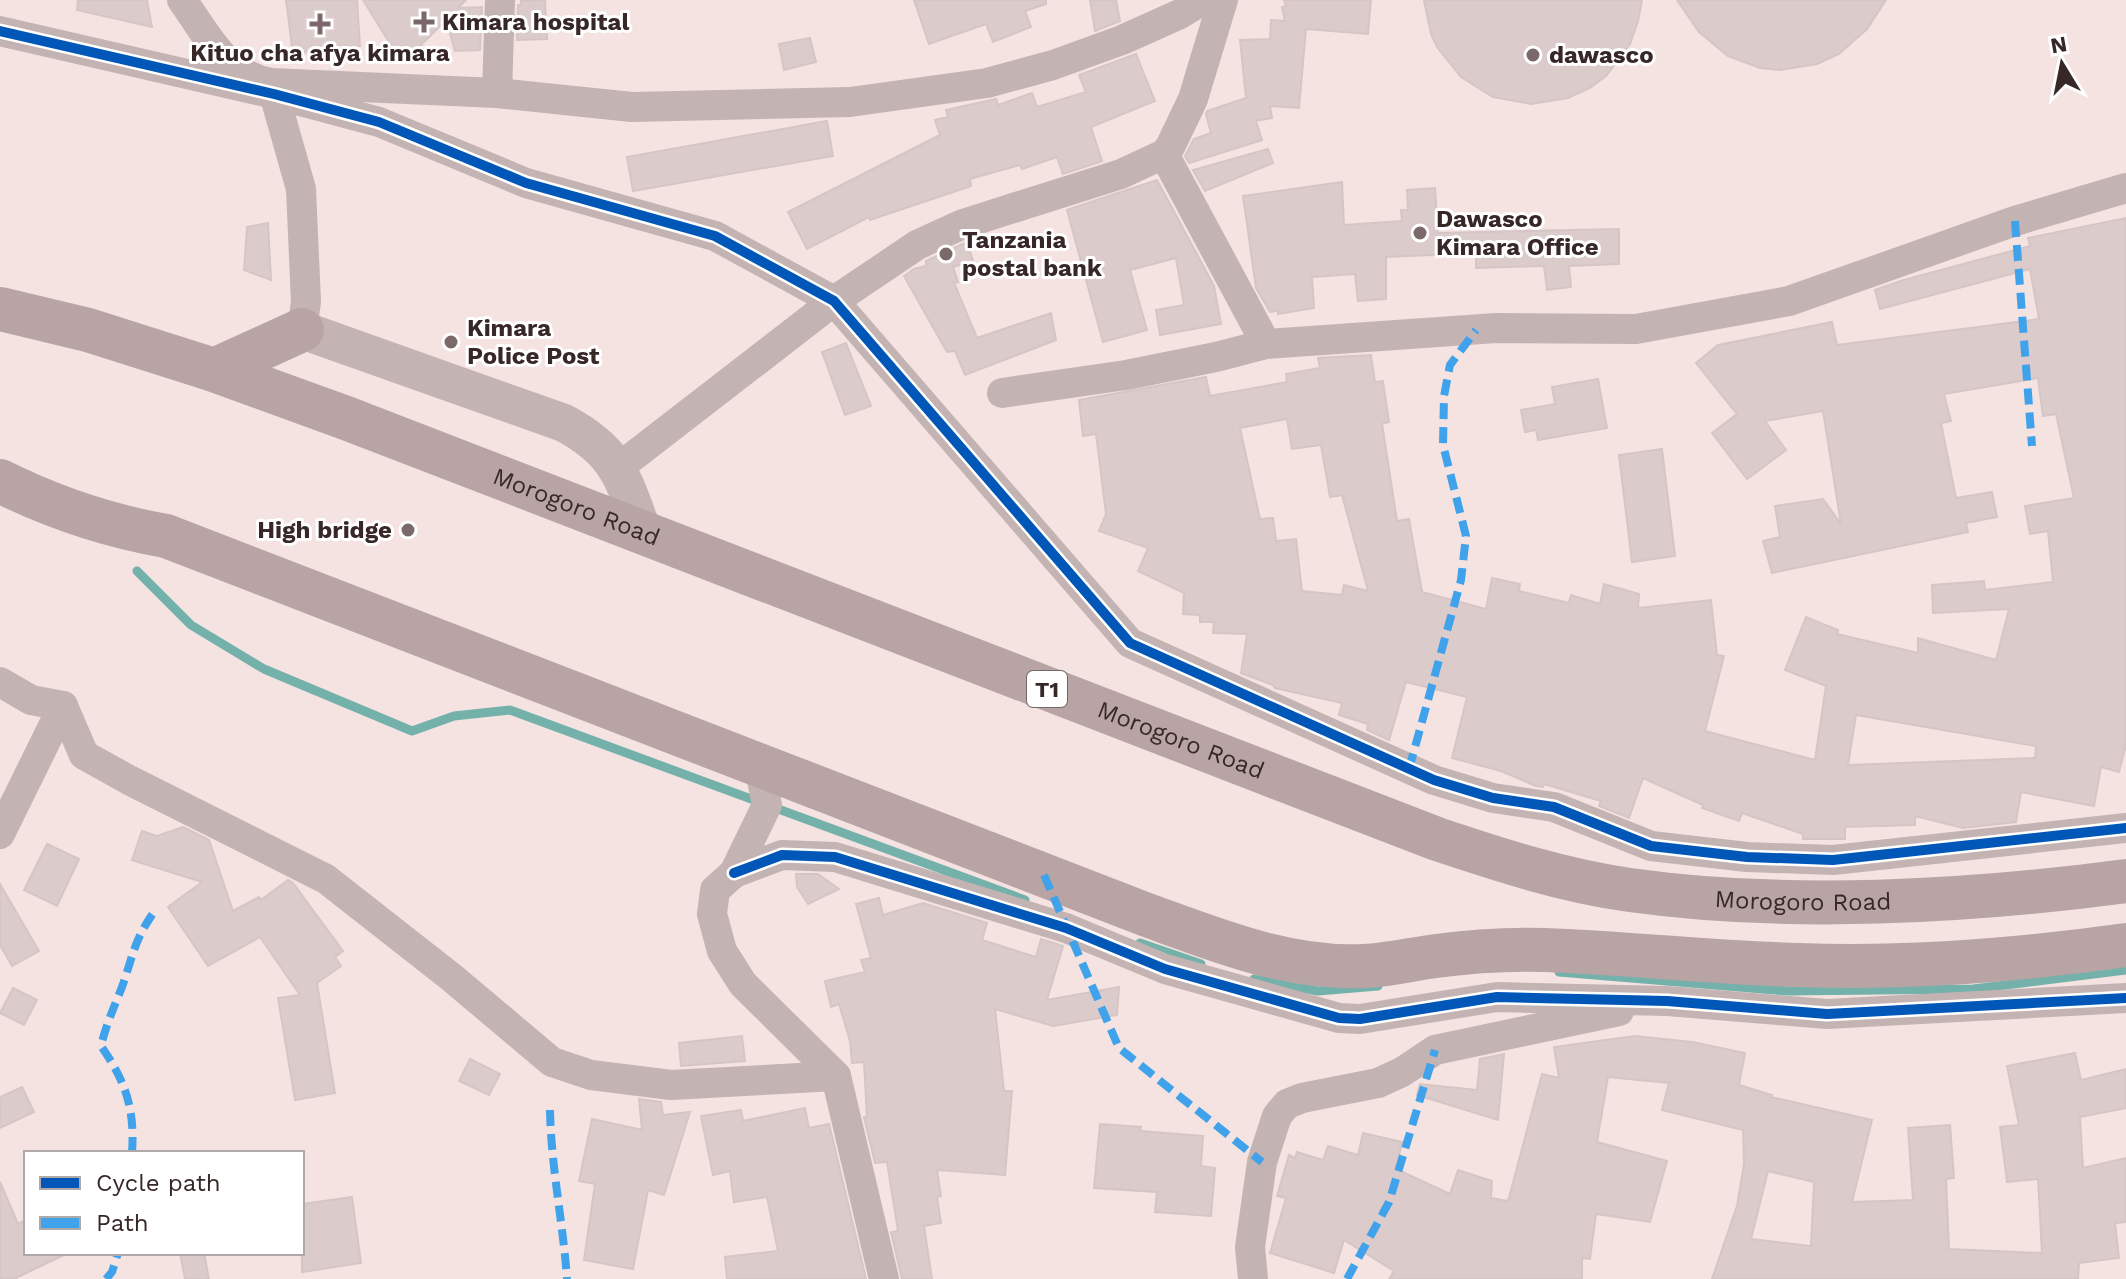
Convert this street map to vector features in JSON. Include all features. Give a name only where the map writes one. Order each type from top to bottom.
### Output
[{"type":"highway","name":"Morogoro Road","points":[[0,309],[88,330],[214,370],[346,418],[1422,834],[1531,870],[1629,890],[1721,899],[1806,901],[1955,897],[2061,890],[2126,881]]},
{"type":"highway","points":[[214,370],[302,330]]},
{"type":"highway","points":[[0,481],[38,500],[131,530],[166,536],[1212,939],[1278,958],[1365,966],[1492,950],[1542,950],[1802,966],[1888,965],[2030,956],[2126,945]]},
{"type":"street","points":[[182,0],[225,59],[244,76],[379,122],[526,183],[715,236],[834,301],[1130,643],[1434,780],[1493,798],[1554,807],[1651,846],[1747,857],[1833,860],[2126,828]]},
{"type":"street","points":[[497,93],[500,0]]},
{"type":"street","points":[[0,31],[272,88],[497,93],[632,107],[850,102],[987,83],[1053,65],[1122,40],[1203,0]]},
{"type":"street","points":[[618,468],[834,301],[917,245],[963,224],[1121,174],[1164,154],[1193,99],[1223,0]]},
{"type":"street","points":[[272,88],[301,189],[306,302],[302,330],[564,423],[600,445],[618,468],[643,532]]},
{"type":"street","points":[[1164,154],[1266,344]]},
{"type":"street","points":[[1002,393],[1126,375],[1266,344],[1496,328],[1636,329],[1789,301],[2015,221],[2122,192]]},
{"type":"street","points":[[0,682],[31,700],[63,706]]},
{"type":"street","points":[[0,834],[63,706]]},
{"type":"street","points":[[63,706],[84,755],[326,879],[451,977],[552,1062],[591,1075],[671,1085],[836,1076]]},
{"type":"street","points":[[734,873],[767,805],[759,765]]},
{"type":"street","points":[[884,1279],[836,1076],[743,984],[722,951],[712,914],[715,890],[734,873],[782,855],[835,857],[1066,928],[1165,969],[1339,1018],[1360,1019],[1497,997],[1667,1001],[1827,1014],[2126,998]]},
{"type":"street","points":[[1253,1279],[1250,1247],[1262,1162],[1277,1116],[1287,1104],[1302,1098],[1378,1083],[1402,1072],[1435,1050],[1667,1001]]},
{"type":"building","points":[[78,0],[147,0],[152,27],[77,10]]},
{"type":"building","name":"Kituo cha afya kimara","points":[[286,0],[357,0],[360,46],[293,54]]},
{"type":"building","name":"Kimara hospital","points":[[363,0],[466,0],[458,8],[482,7],[480,50],[455,51],[446,20],[418,48],[396,53]]},
{"type":"building","points":[[545,0],[547,39],[517,40],[518,5],[521,1]]},
{"type":"building","points":[[914,0],[1046,0],[1046,4],[1025,11],[1031,27],[993,42],[986,24],[929,44]]},
{"type":"building","points":[[1090,0],[1116,0],[1120,21],[1095,31]]},
{"type":"building","points":[[1284,0],[1371,0],[1368,34],[1306,29],[1299,108],[1270,106],[1272,118],[1256,121],[1262,140],[1189,163],[1185,156],[1194,139],[1211,133],[1207,111],[1246,98],[1240,40],[1270,39],[1271,20],[1285,21]]},
{"type":"building","name":"dawasco","points":[[1424,0],[1642,0],[1630,44],[1606,76],[1568,98],[1531,104],[1493,97],[1461,77],[1437,47]]},
{"type":"building","name":"dawasco","points":[[1677,0],[1886,0],[1867,29],[1839,54],[1817,64],[1780,70],[1760,68],[1728,56],[1699,32]]},
{"type":"building","points":[[810,38],[816,62],[784,70],[779,44]]},
{"type":"building","points":[[1136,54],[1155,101],[1091,127],[1102,161],[1063,174],[1057,157],[1022,169],[1020,165],[970,179],[971,186],[870,220],[869,217],[807,249],[788,212],[940,135],[935,120],[948,117],[946,110],[996,99],[998,105],[1032,93],[1037,107],[1086,92],[1079,75]]},
{"type":"building","points":[[827,121],[833,156],[633,191],[627,157]]},
{"type":"building","points":[[1268,149],[1273,163],[1205,191],[1193,170]]},
{"type":"building","points":[[1157,180],[1214,286],[1221,324],[1160,335],[1156,310],[1184,305],[1176,258],[1130,270],[1147,330],[1103,342],[1067,210]]},
{"type":"building","points":[[1342,182],[1344,225],[1402,221],[1401,210],[1408,210],[1407,190],[1435,188],[1438,233],[1619,229],[1619,264],[1569,266],[1571,287],[1547,290],[1544,266],[1476,268],[1476,253],[1386,257],[1386,299],[1358,301],[1355,274],[1312,277],[1314,308],[1278,314],[1278,311],[1270,312],[1256,288],[1243,196]]},
{"type":"building","points":[[2126,218],[2126,745],[2119,772],[2101,767],[2094,806],[2021,792],[2016,822],[1963,828],[1915,816],[1915,825],[1845,827],[1845,839],[1803,839],[1803,834],[1742,813],[1739,821],[1702,808],[1703,805],[1643,778],[1629,818],[1599,806],[1601,801],[1544,784],[1543,787],[1536,786],[1501,771],[1452,758],[1467,697],[1406,682],[1389,740],[1367,730],[1368,724],[1339,715],[1342,703],[1275,688],[1241,673],[1247,634],[1213,633],[1214,622],[1200,622],[1200,615],[1183,614],[1184,593],[1138,571],[1148,548],[1099,531],[1106,514],[1096,434],[1083,436],[1079,400],[1206,377],[1210,396],[1287,382],[1286,374],[1320,368],[1318,358],[1371,355],[1375,382],[1383,381],[1389,422],[1382,424],[1397,521],[1409,519],[1422,592],[1486,609],[1492,578],[1520,584],[1519,591],[1569,603],[1571,595],[1600,604],[1604,584],[1639,594],[1638,608],[1711,600],[1717,655],[1724,656],[1705,731],[1815,760],[1826,686],[1785,670],[1806,617],[1838,630],[1837,634],[1918,653],[1918,638],[1996,660],[2009,609],[1933,613],[1932,585],[1984,581],[1985,590],[2053,582],[2048,531],[2030,534],[2025,506],[2074,498],[2056,414],[2043,416],[2038,378],[1944,394],[1951,421],[1941,423],[1956,498],[1992,492],[1997,517],[1966,523],[1968,532],[1772,573],[1763,541],[1780,537],[1775,506],[1823,499],[1841,524],[1823,411],[1765,421],[1786,450],[1747,479],[1712,433],[1737,414],[1696,363],[1718,345],[1832,322],[1837,345],[2039,319],[2030,269],[1880,309],[1875,290],[2030,246],[2028,238]],"holes":[[[1287,419],[1292,449],[1321,445],[1330,497],[1342,495],[1368,591],[1344,585],[1342,595],[1302,591],[1296,539],[1276,541],[1273,518],[1260,519],[1240,428]],[[1856,715],[2036,746],[2035,758],[1848,765]]]},
{"type":"building","points":[[268,223],[271,280],[244,270],[247,227]]},
{"type":"building","points":[[967,242],[973,261],[953,267],[958,282],[954,283],[977,338],[1051,313],[1056,340],[965,375],[955,351],[947,352],[904,276],[926,266],[926,261]]},
{"type":"building","points":[[846,343],[871,406],[845,415],[822,352]]},
{"type":"building","points":[[1598,379],[1607,428],[1538,440],[1536,430],[1525,432],[1521,410],[1555,404],[1552,387]]},
{"type":"building","points":[[1662,449],[1675,556],[1632,562],[1619,455]]},
{"type":"building","points":[[183,827],[209,840],[233,911],[259,897],[261,900],[288,880],[343,951],[335,957],[341,966],[317,983],[335,1093],[295,1100],[278,998],[300,995],[260,937],[208,966],[168,907],[202,882],[132,860],[142,831],[157,836]]},
{"type":"building","points":[[47,844],[79,859],[57,906],[24,890]]},
{"type":"building","points":[[796,874],[818,874],[839,889],[808,904],[797,887]]},
{"type":"building","points":[[0,884],[39,951],[12,966],[0,945]]},
{"type":"building","points":[[879,898],[883,915],[923,903],[987,923],[982,940],[1036,957],[1041,939],[1063,946],[1047,1000],[1119,987],[1117,1015],[1053,1026],[995,1009],[1004,1091],[1012,1091],[1005,1175],[937,1170],[941,1223],[924,1226],[932,1279],[902,1279],[891,1232],[898,1231],[887,1162],[875,1163],[864,1117],[867,1117],[864,1062],[852,1063],[850,1041],[839,1004],[831,1007],[825,981],[865,972],[861,960],[871,958],[856,904]]},
{"type":"building","points":[[13,988],[37,1000],[24,1025],[0,1013]]},
{"type":"building","points":[[742,1036],[745,1061],[681,1066],[679,1043]]},
{"type":"building","points":[[1635,1036],[1692,1042],[1745,1053],[1739,1085],[1771,1097],[1872,1120],[1852,1202],[1913,1200],[1908,1128],[1950,1125],[1954,1178],[1946,1179],[1949,1249],[2042,1253],[2038,1179],[2007,1182],[2000,1127],[2019,1125],[2007,1066],[2075,1053],[2081,1080],[2126,1069],[2126,1108],[2080,1117],[2083,1168],[2126,1158],[2126,1222],[2115,1223],[2119,1258],[2079,1263],[2078,1279],[1712,1279],[1737,1206],[1744,1164],[1743,1130],[1662,1110],[1669,1083],[1608,1077],[1597,1142],[1667,1161],[1650,1222],[1596,1214],[1590,1259],[1582,1258],[1582,1279],[1389,1279],[1394,1271],[1344,1240],[1334,1273],[1270,1253],[1286,1198],[1277,1196],[1289,1155],[1295,1158],[1297,1152],[1323,1160],[1328,1146],[1358,1155],[1363,1133],[1402,1142],[1396,1169],[1450,1194],[1458,1170],[1492,1181],[1491,1198],[1508,1201],[1542,1074],[1559,1078],[1554,1047]],"holes":[[[1768,1171],[1814,1182],[1811,1246],[1751,1239]]]},
{"type":"building","points":[[1504,1054],[1498,1120],[1417,1095],[1420,1084],[1477,1090],[1480,1059]]},
{"type":"building","points":[[470,1059],[500,1074],[489,1095],[459,1081]]},
{"type":"building","points":[[22,1087],[34,1112],[0,1128],[0,1097]]},
{"type":"building","points":[[639,1099],[661,1102],[663,1115],[690,1112],[664,1195],[648,1190],[633,1269],[584,1260],[595,1184],[579,1181],[592,1119],[642,1130]]},
{"type":"building","points":[[805,1108],[809,1128],[829,1124],[866,1279],[727,1279],[725,1257],[778,1251],[767,1197],[734,1202],[730,1171],[713,1175],[701,1116],[741,1110],[743,1121]]},
{"type":"building","points":[[1100,1124],[1203,1136],[1201,1166],[1215,1168],[1211,1216],[1155,1212],[1157,1192],[1094,1188]]},
{"type":"building","points":[[0,1182],[18,1224],[24,1221],[24,1255],[64,1255],[14,1279],[0,1279]]},
{"type":"building","points":[[352,1197],[361,1263],[302,1272],[304,1204]]},
{"type":"building","points":[[180,1255],[204,1255],[209,1279],[185,1279]]},
{"type":"waterway","points":[[137,571],[191,625],[264,669],[412,731],[454,716],[510,710],[1025,900]]},
{"type":"waterway","points":[[1140,943],[1201,964]]},
{"type":"waterway","points":[[1559,972],[1787,991],[1973,989],[2126,970]]},
{"type":"waterway","points":[[1254,979],[1318,991],[1378,986]]},
{"type":"marked path","points":[[2015,221],[2032,446]]},
{"type":"marked path","points":[[1409,769],[1461,580],[1466,536],[1443,445],[1444,396],[1450,365],[1476,330]]},
{"type":"marked path","points":[[1044,875],[1119,1048],[1262,1162]]},
{"type":"marked path","points":[[132,1151],[132,1123],[127,1096],[101,1046],[138,940],[154,912]]},
{"type":"marked path","points":[[1347,1279],[1389,1202],[1435,1050]]},
{"type":"marked path","points":[[550,1110],[567,1279]]},
{"type":"marked path","points":[[106,1279],[112,1272],[117,1255]]},
{"type":"cycle path","points":[[0,31],[274,94],[379,122],[526,183],[715,236],[834,301],[1130,643],[1434,780],[1493,798],[1554,807],[1651,846],[1747,857],[1833,860],[2126,828]]},
{"type":"cycle path","points":[[734,873],[782,855],[835,857],[1066,928],[1165,969],[1339,1018],[1360,1019],[1497,997],[1667,1001],[1827,1014],[2126,998]]},
{"type":"place","name":"Kimara hospital","points":[[424,22]]},
{"type":"place","name":"Kituo cha afya kimara","points":[[320,24]]},
{"type":"place","name":"dawasco","points":[[1533,55]]},
{"type":"place","name":"Dawasco Kimara Office","points":[[1420,233]]},
{"type":"place","name":"Tanzania postal bank","points":[[946,254]]},
{"type":"place","name":"Kimara Police Post","points":[[451,342]]},
{"type":"place","name":"High bridge","points":[[408,530]]}]
